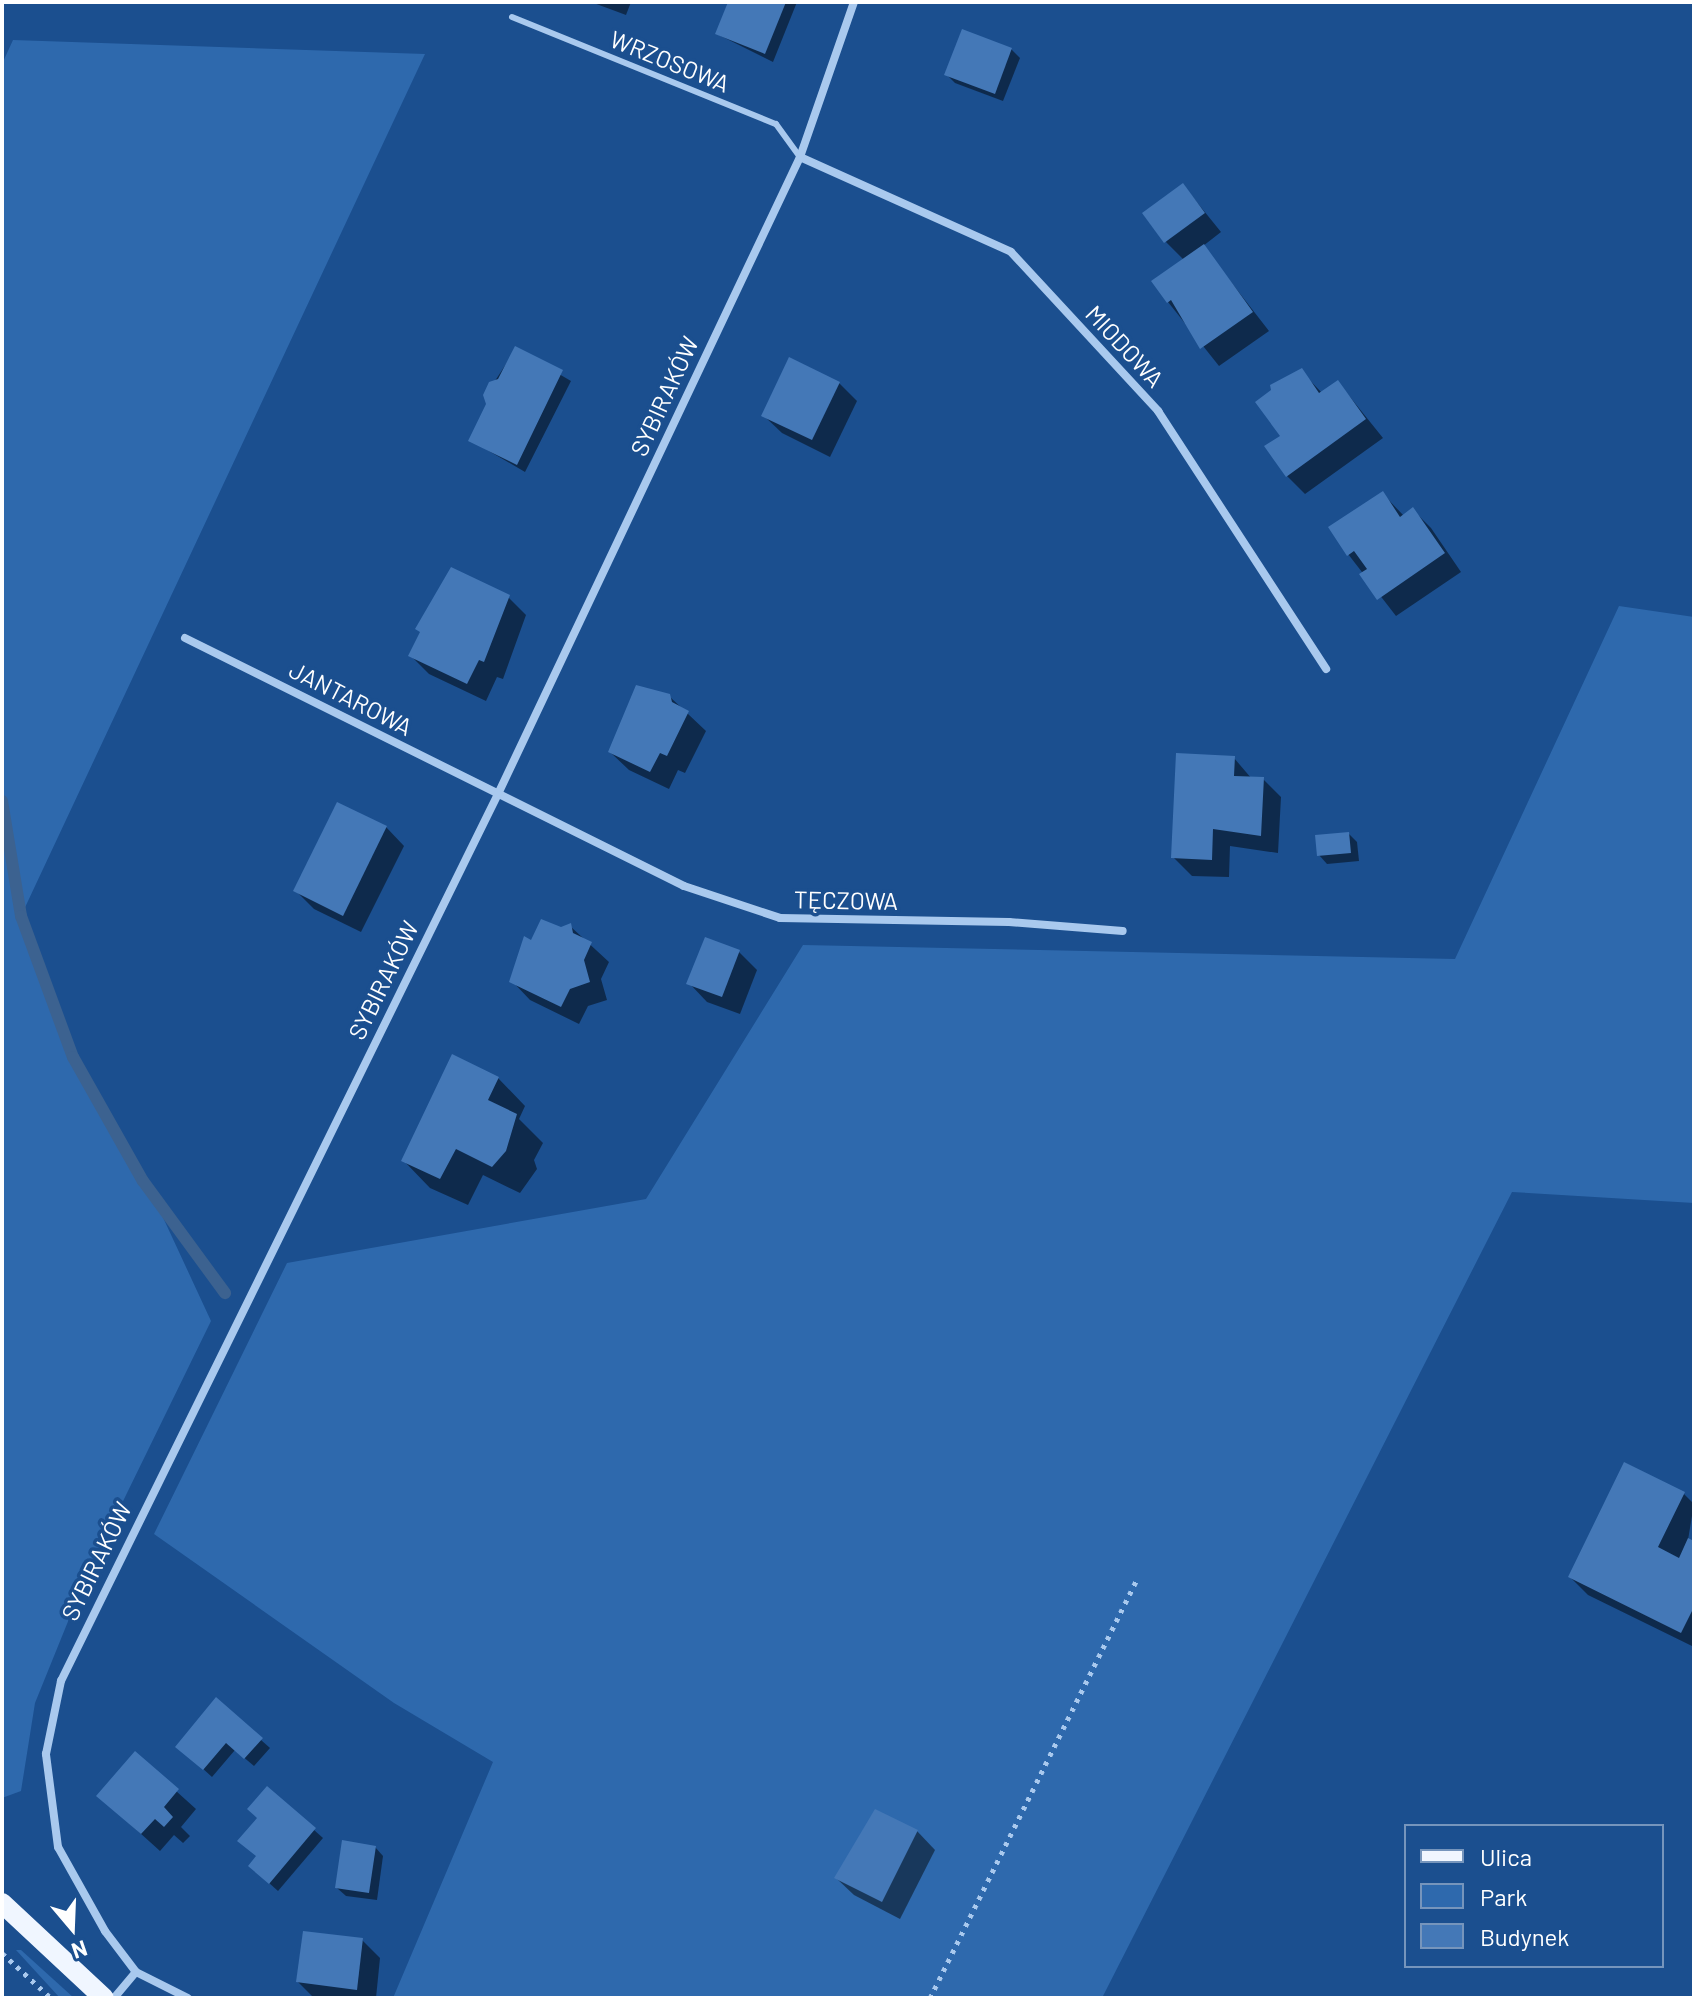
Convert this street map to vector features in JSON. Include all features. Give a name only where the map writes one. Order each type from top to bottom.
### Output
[{"type":"main road","points":[[2,1903],[104,1998]]},
{"type":"street","name":"SYBIRAKÓW","points":[[136,1972],[105,1931],[58,1847],[46,1754],[61,1681],[498,794],[800,157],[854,2]]},
{"type":"street","name":"MIODOWA","points":[[800,157],[1011,252],[1158,411],[1326,669]]},
{"type":"street","name":"JANTAROWA","points":[[185,638],[498,794]]},
{"type":"street","name":"TĘCZOWA","points":[[498,794],[684,886],[780,918],[1009,922],[1123,931]]},
{"type":"street","points":[[114,1998],[136,1972],[188,1998]]},
{"type":"lane","name":"WRZOSOWA","points":[[512,17],[776,124],[800,157]]},
{"type":"path","points":[[930,1998],[1137,1579]]},
{"type":"path","points":[[2,1953],[51,1998]]},
{"type":"green space","points":[[13,40],[425,54],[21,916],[73,1057],[160,1211],[211,1321],[86,1577],[35,1703],[21,1791],[2,1798],[2,64]]},
{"type":"green space","points":[[1619,606],[1694,617],[1694,1203],[1512,1192],[1102,1998],[393,1998],[493,1762],[394,1703],[154,1534],[287,1263],[646,1199],[803,945],[1455,959]]},
{"type":"green space","points":[[16,1950],[21,1950],[74,1998],[60,1998]]},
{"type":"building","points":[[728,2],[786,2],[765,54],[715,34]]},
{"type":"building","points":[[962,29],[1012,48],[995,94],[944,75]]},
{"type":"building","points":[[1183,183],[1205,213],[1164,243],[1142,213]]},
{"type":"building","points":[[1204,244],[1253,312],[1200,349],[1171,300],[1167,303],[1151,281]]},
{"type":"building","points":[[515,346],[563,370],[517,465],[468,441],[486,404],[483,395],[489,382],[498,379]]},
{"type":"building","points":[[789,357],[840,382],[812,440],[761,416]]},
{"type":"building","points":[[1302,368],[1319,393],[1338,380],[1366,419],[1286,477],[1264,446],[1280,436],[1255,402],[1271,390],[1270,385]]},
{"type":"building","points":[[1383,491],[1400,517],[1413,507],[1445,553],[1377,600],[1359,574],[1367,569],[1354,551],[1347,556],[1328,527]]},
{"type":"building","points":[[451,567],[510,595],[484,662],[479,660],[467,684],[408,656],[420,632],[415,629]]},
{"type":"building","points":[[636,685],[670,694],[672,702],[689,711],[667,756],[660,753],[650,772],[608,752]]},
{"type":"building","points":[[1176,753],[1235,756],[1234,776],[1264,777],[1261,836],[1213,829],[1212,860],[1171,858]]},
{"type":"building","points":[[337,802],[387,826],[343,916],[293,891]]},
{"type":"building","points":[[1349,832],[1351,853],[1317,856],[1315,835]]},
{"type":"building","points":[[541,919],[561,927],[571,923],[573,933],[592,942],[584,960],[590,982],[570,989],[561,1007],[509,982],[524,936],[531,940]]},
{"type":"building","points":[[705,937],[740,950],[722,997],[686,984]]},
{"type":"building","points":[[452,1054],[499,1077],[488,1100],[517,1114],[506,1151],[492,1167],[456,1149],[440,1179],[401,1161]]},
{"type":"building","points":[[1624,1462],[1685,1492],[1658,1547],[1679,1558],[1688,1538],[1694,1541],[1694,1607],[1681,1633],[1568,1577]]},
{"type":"building","points":[[216,1697],[263,1738],[244,1759],[226,1743],[203,1770],[175,1747]]},
{"type":"building","points":[[135,1751],[179,1789],[164,1807],[173,1817],[164,1827],[155,1819],[141,1834],[96,1796]]},
{"type":"building","points":[[267,1786],[316,1828],[269,1884],[248,1866],[256,1856],[237,1841],[257,1818],[247,1809]]},
{"type":"building","points":[[875,1809],[918,1830],[882,1902],[834,1878]]},
{"type":"building","points":[[342,1840],[376,1846],[369,1893],[335,1888]]},
{"type":"building","points":[[303,1931],[363,1938],[357,1990],[296,1982]]},
{"type":"waterway","points":[[2,801],[21,916],[73,1057],[143,1181],[225,1293]]}]
